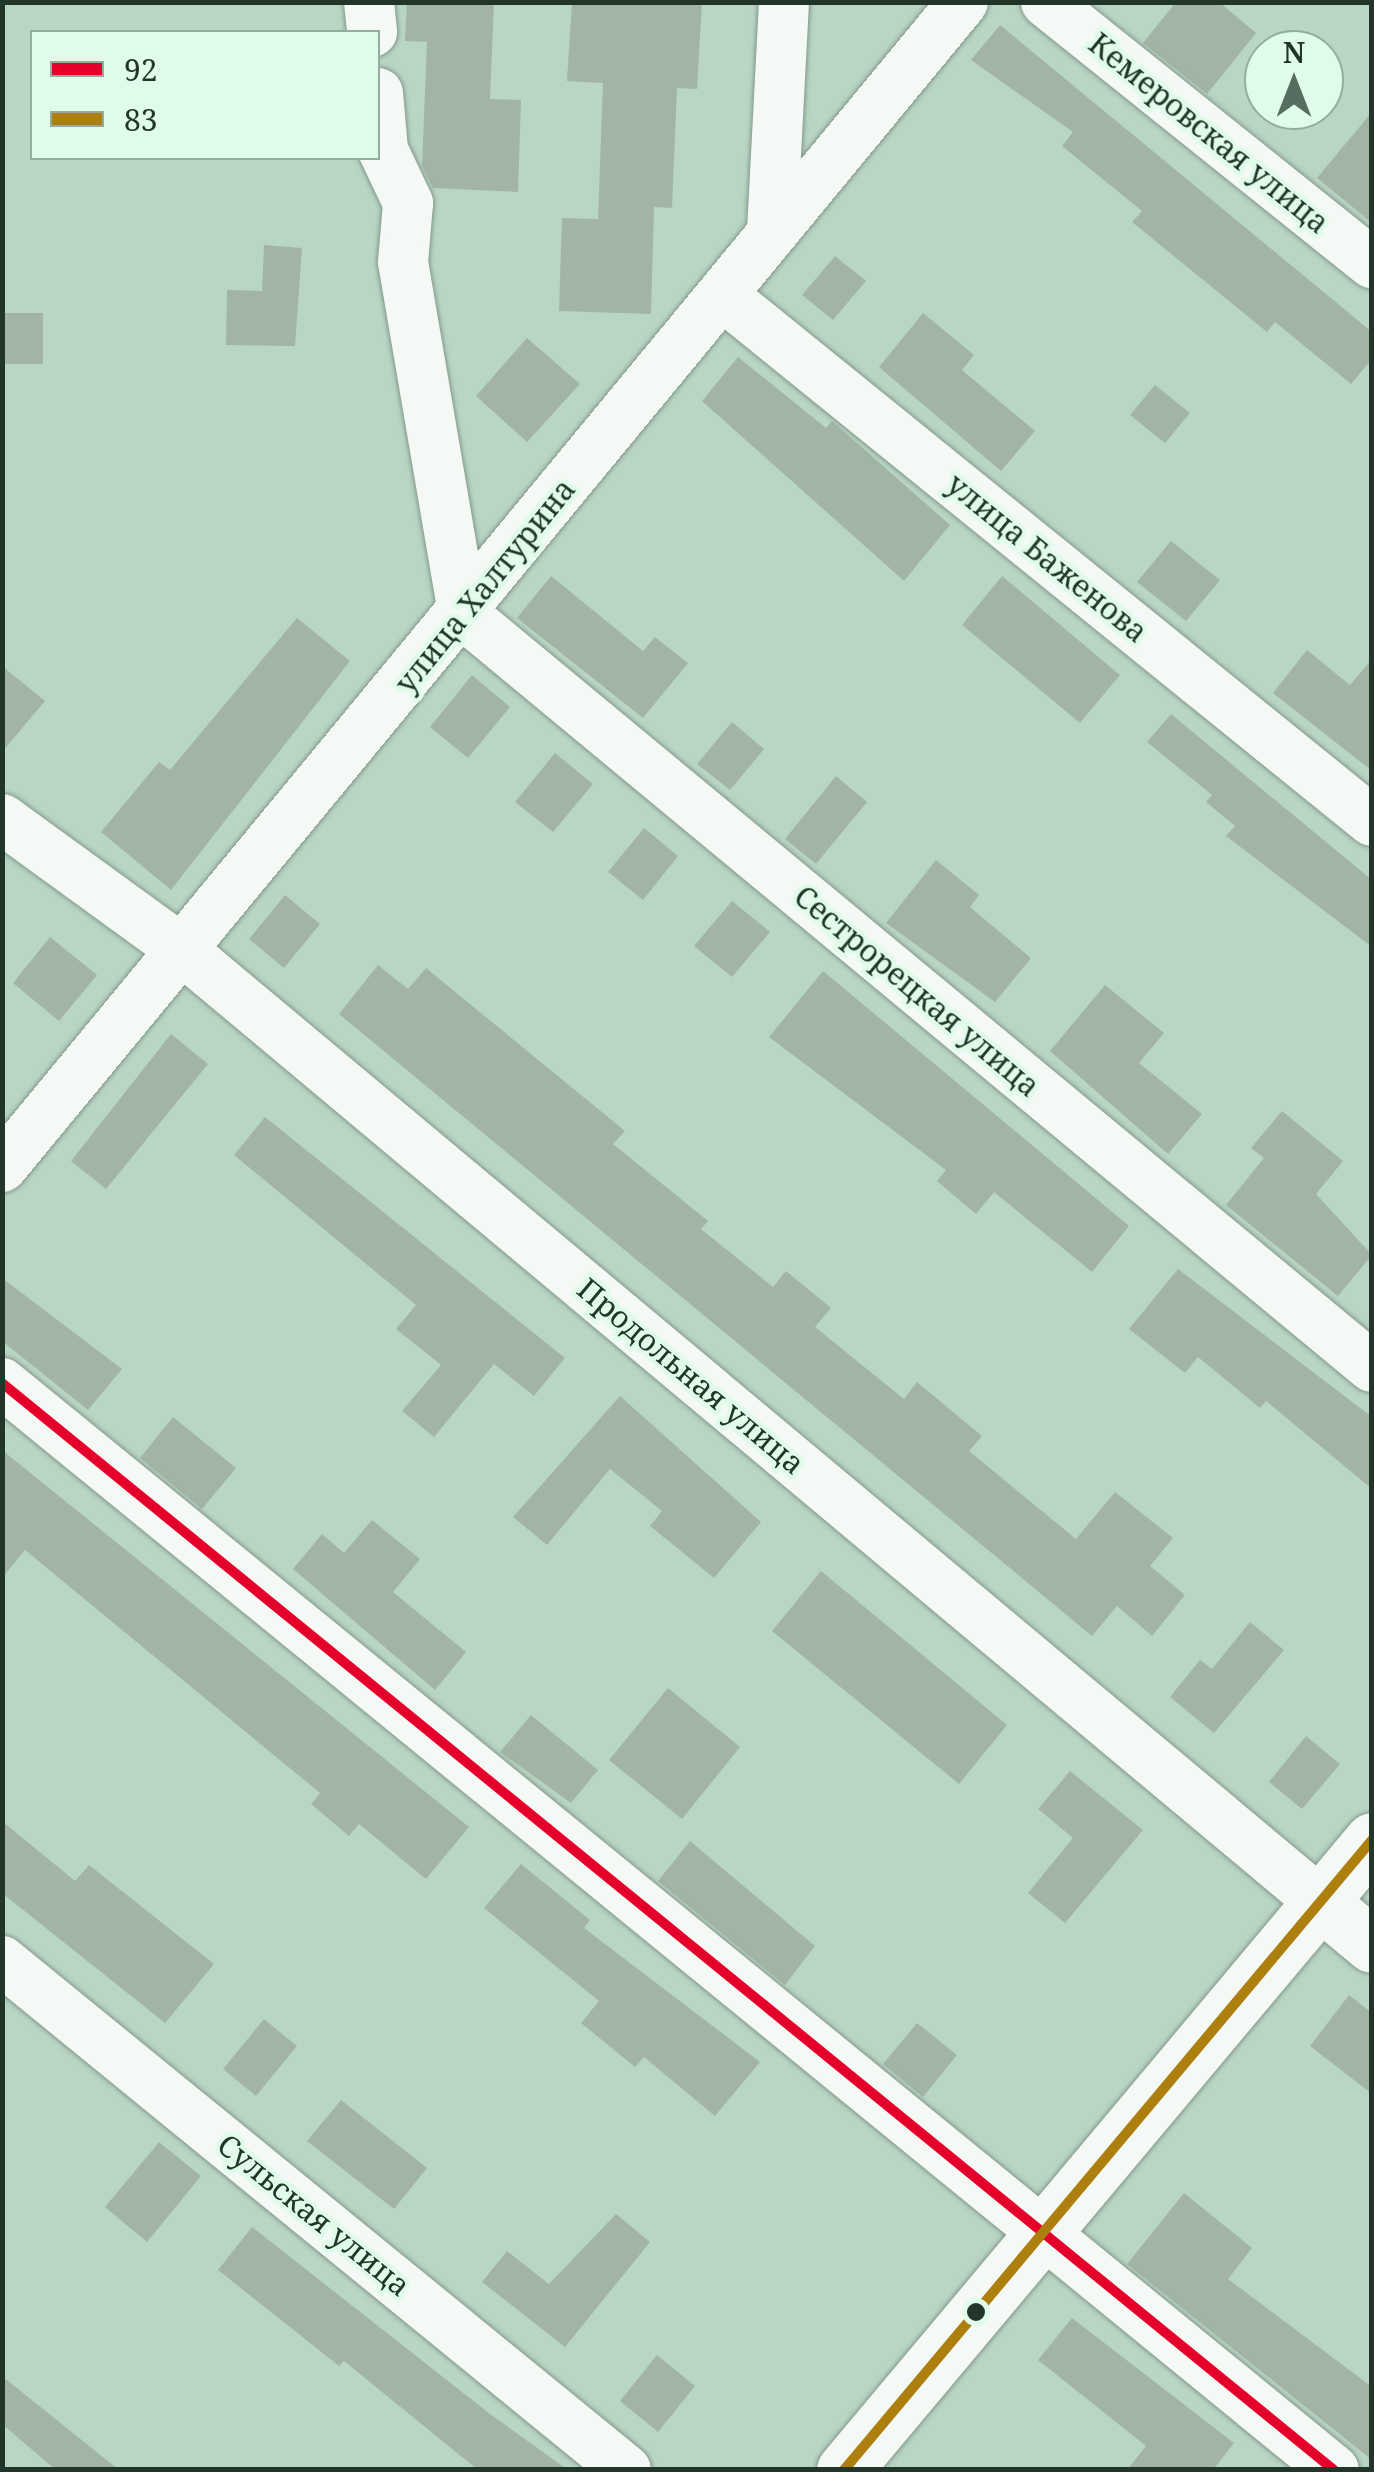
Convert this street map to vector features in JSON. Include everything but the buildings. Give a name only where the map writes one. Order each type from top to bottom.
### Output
[{"type":"main road","points":[[844,2470],[1046,2238],[1318,1900],[1372,1840]]},
{"type":"main road","name":"Продольная улица","points":[[1318,1900],[1372,1945]]},
{"type":"street","points":[[369,2],[372,30]]},
{"type":"street","points":[[772,231],[784,2]]},
{"type":"street","name":"улица Халтурина","points":[[2,1167],[463,614],[772,231],[964,2]]},
{"type":"street","name":"Кемеровская улица","points":[[1046,2],[1372,263]]},
{"type":"street","points":[[380,116],[383,150],[408,203],[403,262],[463,614]]},
{"type":"street","name":"улица Баженова","points":[[722,295],[1372,821]]},
{"type":"street","name":"Сестрорецкая улица","points":[[463,614],[1372,1367]]},
{"type":"street","name":"Продольная улица","points":[[2,819],[182,950],[1318,1900]]},
{"type":"street","points":[[2,1383],[1334,2470]]},
{"type":"street","name":"Сульская улица","points":[[2,1961],[626,2470]]},
{"type":"transit line","name":"92","points":[[2,1383],[1334,2470]]},
{"type":"transit line","name":"83","points":[[844,2470],[1372,1840]]}]
